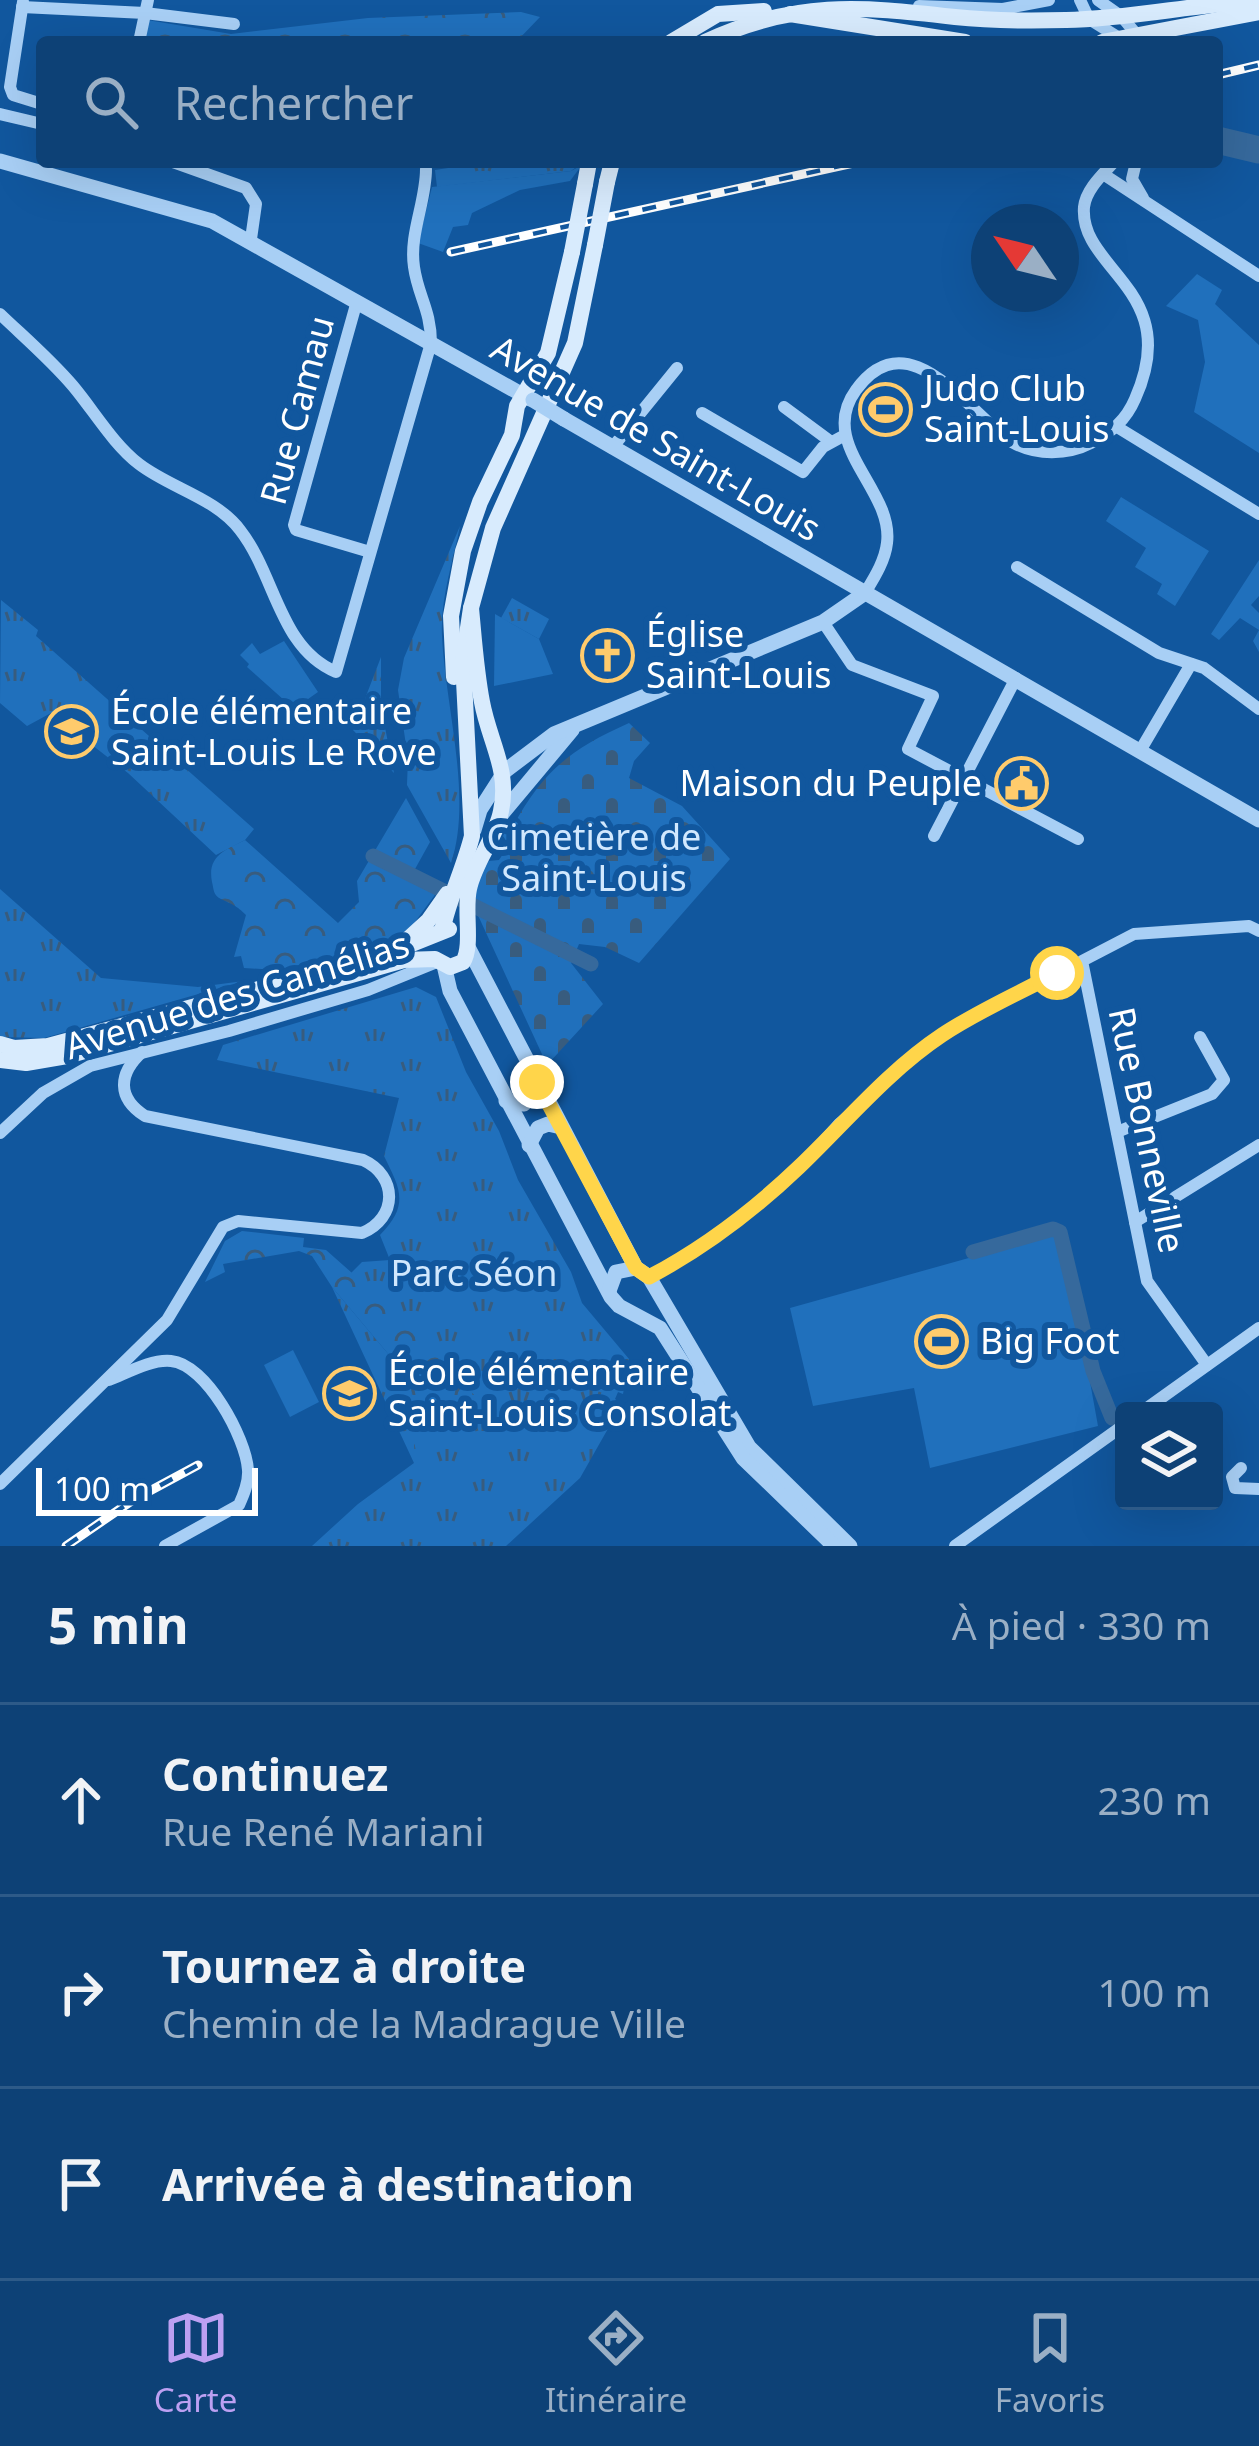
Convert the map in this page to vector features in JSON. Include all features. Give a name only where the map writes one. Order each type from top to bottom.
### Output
[{"type":"main road","points":[[716,36],[741,23],[815,3],[872,4],[987,19],[1089,19],[1259,1]]},
{"type":"main road","points":[[681,36],[718,14],[775,12],[927,36]]},
{"type":"main road","points":[[1154,36],[1259,12]]},
{"type":"main road","points":[[464,732],[451,644],[453,592],[480,502],[554,337],[588,168]]},
{"type":"main road","points":[[439,962],[432,947],[472,836],[463,662],[471,608],[493,527],[575,344],[610,168]]},
{"type":"main road","points":[[0,1060],[26,1064],[68,1056],[404,960],[463,962],[466,908],[476,864],[501,815],[505,771],[483,709],[471,608]]},
{"type":"main road","points":[[384,955],[411,937],[452,889]]},
{"type":"main road","points":[[0,1044],[48,1046],[384,955],[454,929],[467,943]]},
{"type":"street","points":[[872,4],[1003,9],[1048,0]]},
{"type":"street","points":[[1080,0],[1089,19],[1114,36]]},
{"type":"street","points":[[1098,0],[1139,36]]},
{"type":"street","points":[[36,102],[13,95],[10,87],[23,4],[147,7],[234,24]]},
{"type":"street","points":[[1122,17],[1122,36]]},
{"type":"street","points":[[1179,36],[1189,27]]},
{"type":"street","points":[[0,47],[17,50]]},
{"type":"street","points":[[0,114],[36,123]]},
{"type":"street","name":"Avenue de Saint-Louis","points":[[0,161],[212,221],[250,239],[1259,820]]},
{"type":"street","points":[[190,168],[246,188],[256,204],[250,239]]},
{"type":"street","points":[[472,836],[480,810],[505,771],[554,734],[823,622],[865,593],[887,546],[885,518],[845,435],[845,415],[854,393],[884,366],[934,374],[1025,448],[1064,452],[1118,428],[1136,398],[1148,340],[1130,286],[1094,240],[1087,223],[1084,208],[1089,192],[1108,168]]},
{"type":"street","points":[[1134,184],[1135,168]]},
{"type":"street","points":[[0,314],[68,380],[134,460],[240,529],[264,568],[296,640],[314,663],[336,673],[431,343],[431,319],[413,264],[426,169]]},
{"type":"street","points":[[1103,174],[1120,174],[1144,199]]},
{"type":"street","points":[[1103,174],[1259,276]]},
{"type":"street","name":"Rue Camau","points":[[357,301],[294,525],[296,530],[370,552]]},
{"type":"street","points":[[612,448],[677,368]]},
{"type":"street","points":[[784,407],[830,441]]},
{"type":"street","points":[[702,412],[803,472],[830,441],[845,435]]},
{"type":"street","points":[[1118,428],[1259,514]]},
{"type":"street","points":[[1017,567],[1159,652],[1204,668],[1259,709]]},
{"type":"street","points":[[823,622],[852,665],[933,696],[908,749],[1078,838]]},
{"type":"street","points":[[1139,751],[1191,664]]},
{"type":"street","points":[[934,836],[1016,678]]},
{"type":"street","points":[[501,815],[581,720]]},
{"type":"street","points":[[609,1291],[616,1272],[645,1277],[698,1247],[765,1196],[838,1124],[941,1035],[1134,934],[1249,926],[1259,931]]},
{"type":"street","points":[[467,943],[561,1127],[749,1447],[850,1546]]},
{"type":"street","name":"Rue Bonneville","points":[[1082,961],[1147,1281],[1207,1365]]},
{"type":"street","points":[[439,962],[506,1101],[614,1302],[660,1328],[743,1458],[834,1546]]},
{"type":"street","name":"Avenue des Camélias","points":[[0,1133],[68,1076],[368,990],[439,962]]},
{"type":"street","points":[[1117,1132],[1212,1094],[1224,1080],[1200,1037]]},
{"type":"street","points":[[0,1484],[167,1320],[230,1222],[362,1233],[382,1220],[390,1202],[391,1191],[382,1173],[362,1160],[145,1116],[128,1103],[123,1089],[127,1070],[142,1052]]},
{"type":"street","points":[[506,1101],[524,1105],[537,1082]]},
{"type":"street","points":[[529,1145],[538,1128],[561,1127]]},
{"type":"street","points":[[1135,1222],[1259,1145]]},
{"type":"street","points":[[628,1309],[645,1303],[645,1277]]},
{"type":"street","points":[[1156,1402],[1259,1328]]},
{"type":"street","points":[[101,1383],[166,1360],[189,1366],[214,1390],[247,1461],[249,1476],[239,1505],[165,1546]]},
{"type":"street","points":[[955,1546],[1115,1431]]},
{"type":"street","points":[[1241,1468],[1232,1477],[1235,1488],[1259,1490]]},
{"type":"green space","points":[[521,12],[540,17],[522,36],[143,36],[147,20],[231,34],[368,18]]},
{"type":"green space","points":[[448,168],[575,168],[437,187],[435,170]]},
{"type":"green space","points":[[580,168],[570,181],[520,190],[472,213],[468,225],[453,227],[443,252],[418,243],[432,187]]},
{"type":"green space","points":[[1197,274],[1222,290],[1215,304],[1259,345],[1259,453],[1194,412],[1205,362],[1198,320],[1166,306]]},
{"type":"green space","points":[[1121,497],[1209,551],[1175,606],[1157,594],[1162,584],[1135,567],[1146,548],[1106,521]]},
{"type":"green space","points":[[460,526],[442,622],[459,781],[451,863],[407,785],[398,690],[404,658]]},
{"type":"green space","points":[[1259,560],[1259,596],[1251,605],[1259,613],[1259,630],[1240,618],[1219,640],[1211,634]]},
{"type":"green space","points":[[512,598],[549,619],[539,639],[501,618]]},
{"type":"green space","points":[[1,600],[254,829],[245,840],[216,855],[128,773],[51,713],[27,726],[0,703]]},
{"type":"green space","points":[[495,614],[539,639],[553,674],[494,686]]},
{"type":"green space","points":[[284,641],[318,692],[294,709],[240,655],[252,643],[260,654]]},
{"type":"green space","points":[[381,657],[381,707],[394,773],[353,730]]},
{"type":"green space","name":"Cimetière de Saint-Louis","points":[[629,723],[650,743],[634,761],[629,778],[682,806],[730,859],[639,963],[605,947],[579,944],[571,963],[603,1004],[547,1065],[476,911],[476,883],[489,861],[499,860],[509,845],[503,836],[509,825],[513,826],[548,776],[575,752]]},
{"type":"green space","points":[[406,798],[430,842],[410,878],[437,892],[412,926],[366,950],[277,970],[244,968],[241,956],[234,957],[246,915],[214,892],[211,873],[219,855],[245,840],[338,923],[359,902],[357,881]]},
{"type":"green space","points":[[0,889],[101,978],[198,987],[244,981],[44,1038],[0,1037]]},
{"type":"green space","name":"Parc Séon","points":[[416,987],[436,997],[466,1072],[499,1131],[518,1180],[571,1272],[582,1303],[629,1359],[623,1394],[618,1392],[615,1399],[622,1404],[580,1478],[506,1546],[312,1546],[414,1463],[332,1287],[411,1381],[416,1462],[482,1404],[351,1273],[362,1262],[390,1260],[380,1235],[396,1214],[399,1196],[384,1156],[399,1098],[217,1060],[223,1045]]},
{"type":"green space","points":[[242,1231],[304,1238],[303,1247],[326,1250],[483,1404],[415,1464],[411,1381],[312,1256],[299,1251],[223,1264],[225,1272],[205,1282],[225,1241]]},
{"type":"green space","name":"Big Foot","points":[[1058,1233],[1098,1426],[930,1468],[914,1388],[813,1406],[790,1308]]},
{"type":"green space","points":[[293,1350],[319,1402],[290,1417],[264,1365]]},
{"type":"waterway","points":[[1223,141],[1259,150]]},
{"type":"waterway","points":[[373,856],[591,964]]},
{"type":"waterway","points":[[973,1252],[1053,1229],[1060,1232],[1093,1371],[1112,1418]]},
{"type":"railway","points":[[1223,74],[1259,65]]},
{"type":"railway","points":[[451,252],[831,168]]},
{"type":"railway","points":[[66,1546],[133,1500],[198,1465]]},
{"type":"place","name":"Judo Club Saint-Louis","points":[[885,409]]},
{"type":"place","name":"Église Saint-Louis","points":[[607,655]]},
{"type":"place","name":"École élémentaire Saint-Louis Le Rove","points":[[72,732]]},
{"type":"place","name":"Maison du Peuple","points":[[1021,783]]},
{"type":"place","name":"Big Foot","points":[[941,1341]]},
{"type":"place","name":"École élémentaire Saint-Louis Consolat","points":[[349,1393]]},
{"type":"route","points":[[537,1082],[636,1268],[649,1277],[765,1196],[838,1124],[941,1035],[1057,973]]}]
